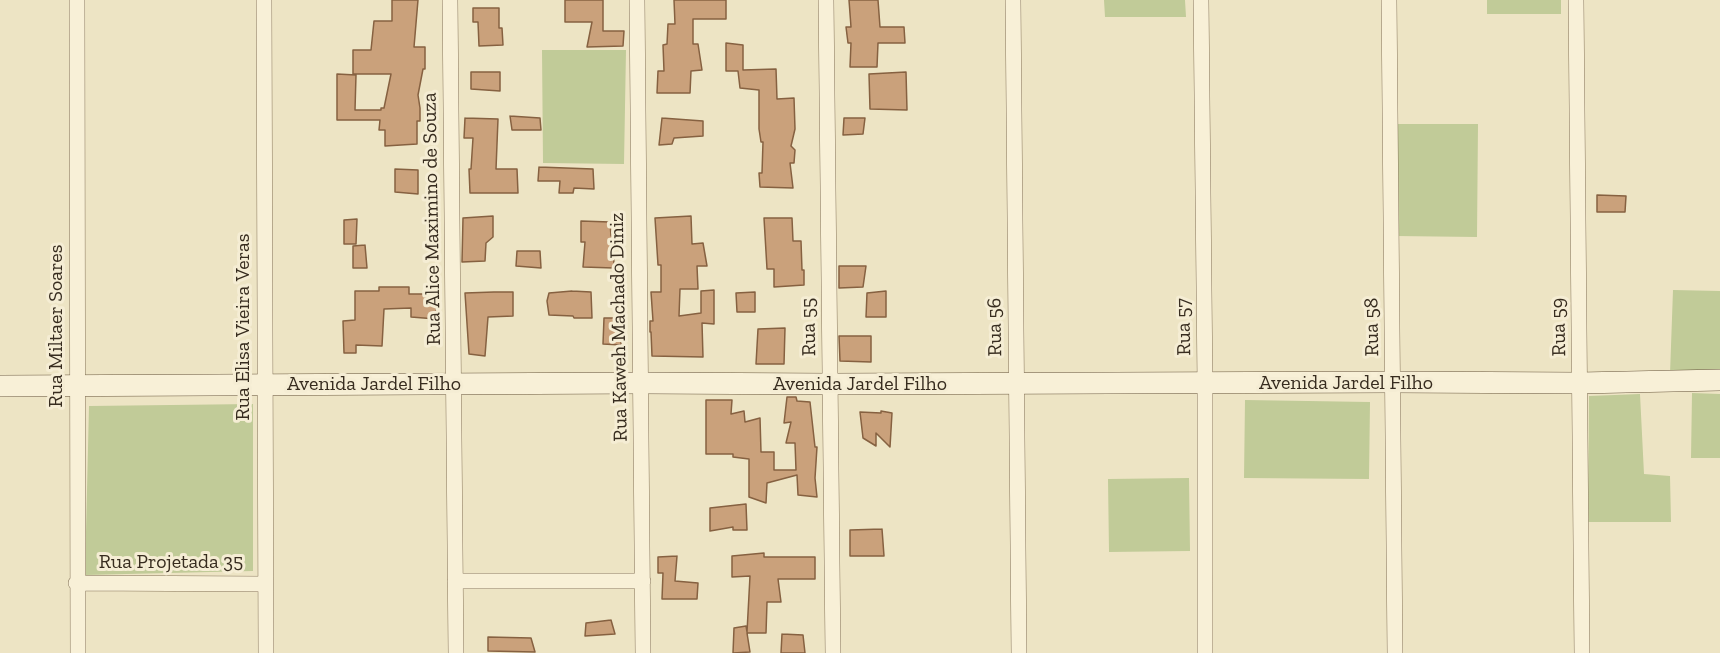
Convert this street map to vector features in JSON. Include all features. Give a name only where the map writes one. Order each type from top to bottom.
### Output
[{"type":"main road","name":"Avenida Jardel Filho","points":[[0,386],[1580,383],[1720,380]]},
{"type":"street","name":"Rua Miltaer Soares","points":[[77,0],[76,583],[78,653]]},
{"type":"street","name":"Rua Elisa Vieira Veras","points":[[264,0],[266,653]]},
{"type":"street","name":"Rua Alice Maximino de Souza","points":[[450,0],[456,653]]},
{"type":"street","name":"Rua Kaweh Machado Diniz","points":[[637,0],[643,653]]},
{"type":"street","name":"Rua 55","points":[[826,0],[832,653]]},
{"type":"street","name":"Rua 56","points":[[1013,0],[1019,653]]},
{"type":"street","name":"Rua 57","points":[[1201,0],[1205,653]]},
{"type":"street","name":"Rua 58","points":[[1389,0],[1395,653]]},
{"type":"street","name":"Rua 59","points":[[1576,0],[1582,653]]},
{"type":"street","points":[[455,581],[643,580]]},
{"type":"street","name":"Rua Projetada 35","points":[[76,583],[265,584]]},
{"type":"green space","points":[[1104,0],[1185,0],[1186,17],[1105,17]]},
{"type":"green space","points":[[1487,0],[1561,0],[1561,14],[1487,14]]},
{"type":"green space","points":[[542,50],[626,50],[624,164],[543,163]]},
{"type":"green space","points":[[1395,124],[1478,124],[1477,237],[1395,236]]},
{"type":"green space","points":[[1673,290],[1720,291],[1720,375],[1670,374]]},
{"type":"green space","points":[[1692,393],[1720,394],[1720,458],[1691,458]]},
{"type":"green space","points":[[1640,394],[1644,474],[1670,476],[1671,522],[1588,522],[1589,396]]},
{"type":"green space","points":[[1245,400],[1370,402],[1369,479],[1244,478]]},
{"type":"green space","points":[[253,404],[253,571],[85,575],[89,406]]},
{"type":"green space","points":[[1189,478],[1190,551],[1109,552],[1108,479]]},
{"type":"building","points":[[392,0],[418,0],[414,47],[425,47],[425,69],[423,69],[418,95],[420,121],[417,121],[417,144],[385,146],[385,130],[379,130],[380,120],[337,120],[337,74],[356,75],[355,110],[384,108],[391,74],[353,74],[353,50],[371,50],[374,21],[392,21]]},
{"type":"building","points":[[565,0],[603,0],[603,31],[624,31],[623,46],[587,47],[592,22],[565,22]]},
{"type":"building","points":[[674,0],[726,0],[726,19],[693,19],[693,44],[698,44],[702,70],[691,71],[690,93],[657,93],[658,71],[664,71],[663,45],[667,44],[668,24],[675,24]]},
{"type":"building","points":[[849,0],[878,0],[880,27],[904,27],[905,43],[878,43],[877,67],[850,67],[851,43],[848,43],[846,27],[851,27]]},
{"type":"building","points":[[473,8],[499,8],[499,28],[502,28],[503,45],[479,46],[478,22],[473,22]]},
{"type":"building","points":[[726,43],[743,45],[743,70],[776,69],[777,99],[794,98],[795,129],[791,146],[795,150],[794,163],[790,163],[793,188],[760,187],[759,173],[762,173],[763,142],[761,142],[759,129],[759,90],[740,88],[738,71],[726,71]]},
{"type":"building","points":[[471,72],[500,72],[500,91],[471,89]]},
{"type":"building","points":[[906,72],[907,110],[870,109],[869,74]]},
{"type":"building","points":[[510,116],[540,118],[541,130],[512,130]]},
{"type":"building","points":[[465,118],[498,119],[496,169],[517,169],[518,193],[470,193],[469,169],[471,169],[473,138],[464,138]]},
{"type":"building","points":[[662,118],[703,121],[703,136],[674,138],[672,144],[659,145]]},
{"type":"building","points":[[844,118],[865,118],[863,134],[843,135]]},
{"type":"building","points":[[539,167],[593,169],[594,189],[574,188],[573,193],[559,193],[560,181],[538,181]]},
{"type":"building","points":[[395,169],[418,170],[418,194],[395,192]]},
{"type":"building","points":[[1597,195],[1626,196],[1625,212],[1597,212]]},
{"type":"building","points":[[493,216],[493,237],[486,243],[485,261],[462,262],[463,218]]},
{"type":"building","points":[[691,216],[692,244],[703,243],[707,266],[697,266],[698,289],[680,289],[679,316],[701,313],[701,291],[714,290],[714,324],[702,323],[703,357],[652,356],[651,292],[661,292],[661,265],[658,265],[655,218]]},
{"type":"building","points":[[764,218],[792,218],[793,241],[801,241],[804,285],[774,287],[774,269],[767,269]]},
{"type":"building","points":[[357,219],[356,244],[344,244],[344,220]]},
{"type":"building","points":[[581,221],[610,222],[614,268],[583,267],[585,242],[581,242]]},
{"type":"building","points":[[365,245],[367,268],[353,268],[353,246]]},
{"type":"building","points":[[517,251],[540,251],[541,268],[516,266]]},
{"type":"building","points":[[839,266],[866,266],[863,287],[839,288]]},
{"type":"building","points":[[379,287],[409,287],[409,294],[436,294],[436,319],[411,317],[411,308],[384,309],[382,346],[356,345],[356,353],[344,353],[343,321],[355,320],[355,291],[379,291]]},
{"type":"building","points":[[886,291],[886,317],[866,317],[867,293]]},
{"type":"building","points":[[513,292],[513,316],[488,317],[485,356],[469,354],[465,293]]},
{"type":"building","points":[[591,292],[592,318],[549,315],[547,301],[549,293]]},
{"type":"building","points":[[755,292],[755,312],[737,312],[736,293]]},
{"type":"building","points":[[604,318],[622,318],[621,345],[603,344]]},
{"type":"building","points":[[785,328],[784,364],[756,364],[758,329]]},
{"type":"building","points":[[839,336],[871,336],[871,362],[840,361]]},
{"type":"building","points":[[787,397],[796,397],[797,401],[810,402],[815,447],[817,447],[815,478],[817,497],[798,495],[797,475],[767,483],[766,503],[749,497],[749,459],[733,457],[733,454],[706,454],[706,400],[732,400],[731,414],[744,411],[745,422],[760,418],[761,452],[774,452],[774,470],[796,470],[795,443],[786,443],[791,422],[784,423]]},
{"type":"building","points":[[881,411],[892,413],[890,447],[876,433],[876,446],[863,438],[860,412],[881,413]]},
{"type":"building","points":[[746,504],[747,530],[733,530],[733,527],[710,531],[710,508]]},
{"type":"building","points":[[882,529],[884,556],[850,556],[850,530]]},
{"type":"building","points":[[764,553],[764,557],[815,557],[815,579],[778,579],[781,602],[767,602],[766,633],[747,633],[750,652],[733,653],[734,628],[746,626],[747,632],[750,576],[732,577],[732,556]]},
{"type":"building","points":[[677,556],[675,581],[698,583],[697,599],[662,599],[663,573],[658,573],[658,557]]},
{"type":"building","points":[[611,620],[615,634],[585,636],[586,623]]},
{"type":"building","points":[[782,634],[803,635],[805,653],[781,653]]},
{"type":"building","points":[[488,637],[531,638],[535,652],[488,651]]}]
